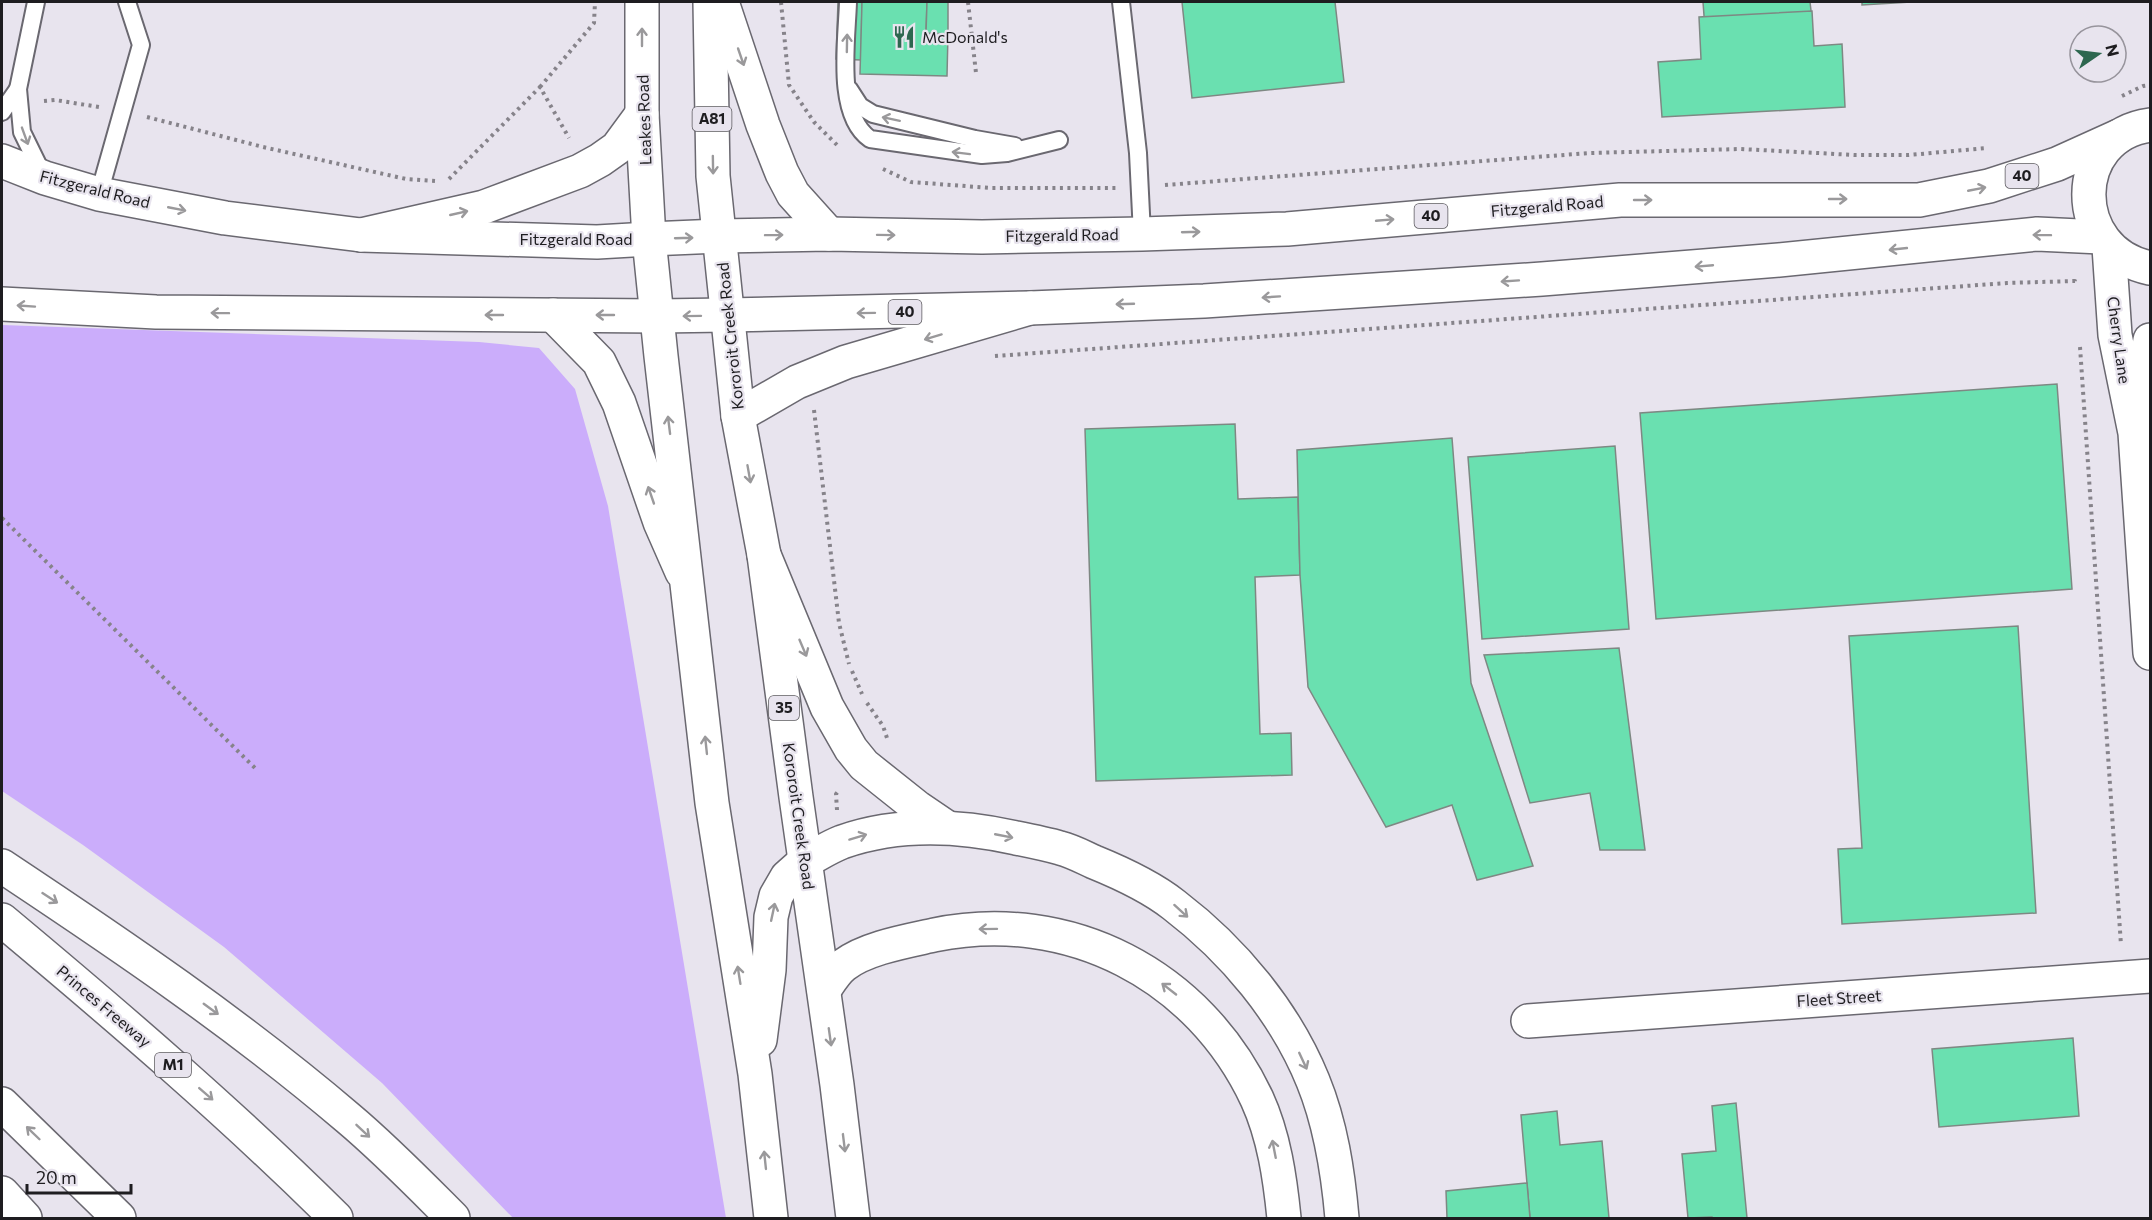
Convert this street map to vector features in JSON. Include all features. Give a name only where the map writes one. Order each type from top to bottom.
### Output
[{"type":"main road","name":"Leakes Road","points":[[642,2],[642,114],[649,239]]},
{"type":"main road","name":"A81","points":[[710,2],[713,176],[719,236]]},
{"type":"main road","points":[[722,2],[763,125],[782,173],[794,194],[829,234]]},
{"type":"main road","points":[[361,235],[484,207],[580,171],[617,148],[642,114]]},
{"type":"main road","name":"40","points":[[2151,125],[2140,126],[2119,136],[2103,152],[2092,172],[2088,194],[2091,216],[2105,242],[2127,260],[2151,268]]},
{"type":"main road","name":"Fitzgerald Road","points":[[2,161],[45,178],[99,194],[225,218],[361,235],[597,242],[719,236],[829,234],[982,237],[1287,229],[1620,200],[1919,200],[1989,186],[2057,164],[2119,136]]},
{"type":"main road","name":"40","points":[[727,315],[1029,308],[1204,301],[1542,279],[1779,260],[2037,234],[2105,242]]},
{"type":"main road","name":"Kororoit Creek Road","points":[[719,236],[738,416],[764,555],[853,1218]]},
{"type":"main road","points":[[649,239],[712,803],[755,1074],[771,1218]]},
{"type":"main road","name":"Cherry Lane","points":[[2105,242],[2115,335],[2135,433],[2151,653]]},
{"type":"main road","points":[[2,304],[167,312],[727,315]]},
{"type":"main road","points":[[738,416],[797,382],[846,362],[1029,308]]},
{"type":"main road","points":[[553,315],[599,362],[619,403],[660,522],[689,588]]},
{"type":"main road","name":"Cherry Lane","points":[[2135,433],[2146,356],[2151,340]]},
{"type":"main road","points":[[764,555],[827,707],[851,749],[873,773],[946,827]]},
{"type":"main road","points":[[755,1074],[769,970],[771,917],[776,896],[787,877],[805,861],[839,843],[874,832],[907,828],[946,827],[1062,848],[1122,873],[1173,904],[1218,944],[1256,984],[1293,1038],[1314,1082],[1329,1129],[1336,1162],[1342,1218]]},
{"type":"main road","points":[[2,866],[211,1009],[277,1060],[350,1119],[453,1218]]},
{"type":"main road","name":"Princes Freeway","points":[[2,920],[232,1117],[336,1218]]},
{"type":"main road","points":[[824,990],[842,966],[855,958],[916,939],[951,932],[988,928],[1028,930],[1064,936],[1110,951],[1167,986],[1218,1036],[1240,1066],[1258,1100],[1272,1140],[1284,1218]]},
{"type":"main road","name":"Fleet Street","points":[[1528,1021],[2137,977]]},
{"type":"main road","points":[[2,1104],[119,1218]]},
{"type":"main road","points":[[2,1193],[26,1218]]},
{"type":"lane","points":[[36,2],[18,96],[22,132],[45,178]]},
{"type":"lane","points":[[99,194],[141,45],[127,2]]},
{"type":"lane","points":[[848,2],[846,83],[854,121],[861,133],[870,139],[982,155],[1007,153],[1059,140]]},
{"type":"lane","points":[[1120,2],[1140,186],[1142,234]]},
{"type":"lane","points":[[846,83],[860,106],[873,114],[975,139],[1031,148]]},
{"type":"lane","points":[[2,112],[18,96]]},
{"type":"path","points":[[447,180],[540,87],[594,23],[595,2]]},
{"type":"path","points":[[781,2],[789,85],[814,122],[845,152]]},
{"type":"path","points":[[968,2],[976,73]]},
{"type":"path","points":[[947,40],[972,40]]},
{"type":"path","points":[[540,87],[570,138],[559,142]]},
{"type":"path","points":[[18,96],[123,111],[263,147],[406,179],[447,180],[463,176]]},
{"type":"path","points":[[873,165],[911,182],[991,188],[1101,189],[1590,153],[1741,149],[1854,155],[1909,155],[1963,151]]},
{"type":"path","points":[[994,356],[2007,283],[2075,281],[2076,290]]},
{"type":"path","points":[[2080,339],[2137,977]]},
{"type":"path","points":[[2,518],[257,771]]},
{"type":"shaded area","points":[[2,325],[479,342],[539,348],[575,389],[608,506],[726,1218],[513,1218],[382,1083],[224,947],[83,845],[2,791]]},
{"type":"building","points":[[838,2],[862,2],[861,60],[836,59]]},
{"type":"building","name":"McDonald's","points":[[862,2],[927,2],[926,33],[948,34],[947,76],[860,74]]},
{"type":"building","points":[[927,2],[948,2],[948,34],[926,33]]},
{"type":"building","points":[[1182,2],[1335,2],[1344,82],[1192,98]]},
{"type":"building","points":[[1703,2],[1810,2],[1812,19],[1705,29]]},
{"type":"building","points":[[1862,2],[1911,2],[1862,5]]},
{"type":"building","points":[[1812,11],[1814,46],[1842,44],[1845,107],[1662,117],[1658,62],[1701,59],[1699,17]]},
{"type":"building","points":[[2057,384],[2072,589],[1656,619],[1640,413]]},
{"type":"building","points":[[1235,424],[1238,499],[1298,497],[1300,575],[1255,577],[1260,734],[1291,733],[1292,775],[1096,781],[1085,429]]},
{"type":"building","points":[[1452,438],[1471,683],[1533,866],[1477,880],[1452,805],[1386,827],[1308,687],[1300,575],[1297,450]]},
{"type":"building","points":[[1615,446],[1629,629],[1482,639],[1468,457]]},
{"type":"building","points":[[2018,626],[2036,913],[1842,924],[1838,849],[1862,848],[1849,636]]},
{"type":"building","points":[[1619,648],[1645,850],[1600,850],[1590,793],[1530,803],[1484,655]]},
{"type":"building","points":[[2073,1038],[2079,1116],[1939,1127],[1932,1049]]},
{"type":"building","points":[[1736,1103],[1747,1218],[1688,1218],[1682,1154],[1716,1151],[1712,1106]]},
{"type":"building","points":[[1557,1111],[1560,1145],[1602,1141],[1609,1218],[1530,1218],[1521,1115]]},
{"type":"building","points":[[1527,1183],[1530,1218],[1447,1218],[1446,1191]]},
{"type":"place","name":"McDonald's","points":[[904,37]]}]
